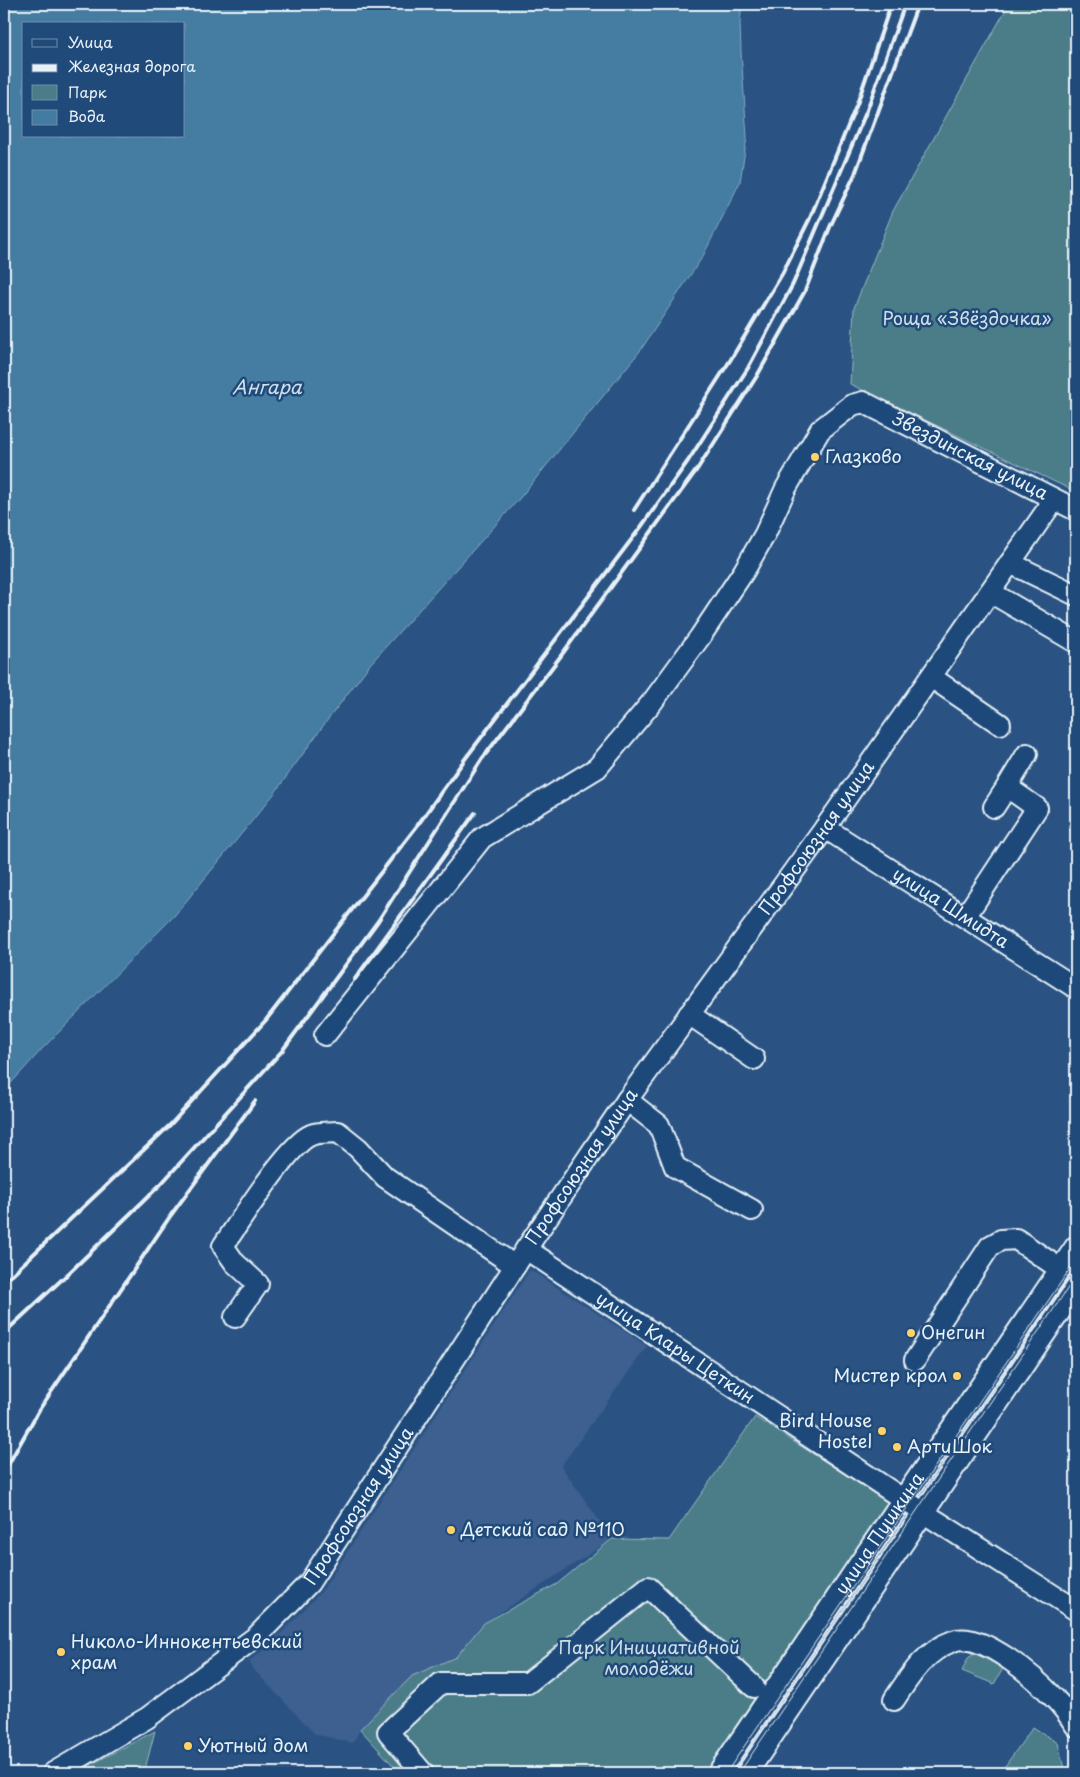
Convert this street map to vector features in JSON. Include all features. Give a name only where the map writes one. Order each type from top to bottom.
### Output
[{"type":"street","name":"Звездинская улица","points":[[325,1035],[482,838],[597,768],[653,701],[722,604],[765,534],[786,488],[820,430],[852,405],[863,402],[1076,510]]},
{"type":"street","name":"Профсоюзная улица","points":[[53,1773],[147,1718],[257,1636],[309,1583],[526,1249],[627,1100],[825,828],[1054,500]]},
{"type":"street","points":[[1010,563],[1076,596]]},
{"type":"street","points":[[990,592],[1074,641]]},
{"type":"street","points":[[930,677],[1000,724]]},
{"type":"street","points":[[994,807],[1028,754]]},
{"type":"street","points":[[965,917],[1037,808],[1007,787]]},
{"type":"street","name":"улица Шмидта","points":[[825,828],[1076,988]]},
{"type":"street","points":[[690,1014],[754,1059]]},
{"type":"street","points":[[627,1100],[659,1125],[675,1167],[752,1210]]},
{"type":"street","points":[[235,1317],[258,1284],[234,1263],[223,1246],[294,1147],[311,1135],[338,1132],[358,1148],[385,1177],[515,1266]]},
{"type":"street","points":[[915,1360],[990,1246],[1001,1240],[1016,1239],[1060,1270]]},
{"type":"street","name":"улица Пушкина","points":[[718,1773],[1076,1246]]},
{"type":"street","name":"улица Клары Цеткин","points":[[526,1249],[924,1513],[1076,1610]]},
{"type":"street","name":"улица Пушкина","points":[[747,1773],[1076,1288]]},
{"type":"street","points":[[423,1773],[388,1732],[441,1683],[528,1683],[648,1587],[754,1687]]},
{"type":"street","points":[[894,1700],[916,1666],[940,1646],[954,1640],[966,1638],[984,1643],[1024,1670],[1055,1698],[1076,1726]]},
{"type":"shaded area","points":[[530,1270],[647,1346],[561,1466],[612,1539],[484,1623],[456,1657],[412,1676],[360,1729],[353,1743],[315,1734],[255,1671],[249,1661],[268,1647],[322,1591]]},
{"type":"green space","name":"Роща «Звёздочка»","points":[[1009,4],[1067,4],[1076,8],[1076,492],[850,384],[854,308],[893,211]]},
{"type":"green space","name":"Парк Инициативной молодёжи","points":[[755,1417],[890,1503],[711,1773],[400,1773],[360,1729],[412,1676],[456,1657],[484,1623],[557,1584],[612,1539],[669,1540]]},
{"type":"green space","points":[[979,1651],[1004,1667],[994,1684],[962,1671],[968,1658]]},
{"type":"green space","points":[[1033,1727],[1058,1743],[1064,1769],[1061,1773],[1000,1773]]},
{"type":"green space","points":[[155,1731],[144,1773],[75,1773]]},
{"type":"water","name":"Ангара","points":[[4,4],[742,4],[740,22],[741,52],[747,137],[740,182],[703,256],[640,351],[519,499],[371,663],[274,794],[174,916],[42,1049],[4,1091]]},
{"type":"tram line","points":[[726,1773],[1076,1260]]},
{"type":"tram line","points":[[739,1773],[1076,1276]]},
{"type":"railway","points":[[634,510],[731,359],[782,274],[810,218],[857,104],[891,4]]},
{"type":"railway","points":[[4,1282],[170,1125],[266,1020],[417,826],[465,759],[641,527],[688,461],[748,368],[793,284],[867,110],[905,4]]},
{"type":"railway","points":[[4,1333],[161,1184],[282,1051],[378,921],[482,759],[560,657],[698,468],[757,376],[805,291],[830,227],[855,174],[918,4]]},
{"type":"railway","points":[[355,979],[475,813]]},
{"type":"railway","points":[[4,1472],[39,1410],[171,1215],[255,1101]]},
{"type":"place","name":"Глазково","points":[[815,457]]},
{"type":"place","name":"Онегин","points":[[911,1333]]},
{"type":"place","name":"Мистер крол","points":[[957,1376]]},
{"type":"place","name":"Bird House Hostel","points":[[882,1431]]},
{"type":"place","name":"АртиШок","points":[[897,1447]]},
{"type":"place","name":"Детский сад №110","points":[[451,1530]]},
{"type":"place","name":"Николо-Иннокентьевский храм","points":[[61,1652]]},
{"type":"place","name":"Уютный дом","points":[[188,1746]]}]
